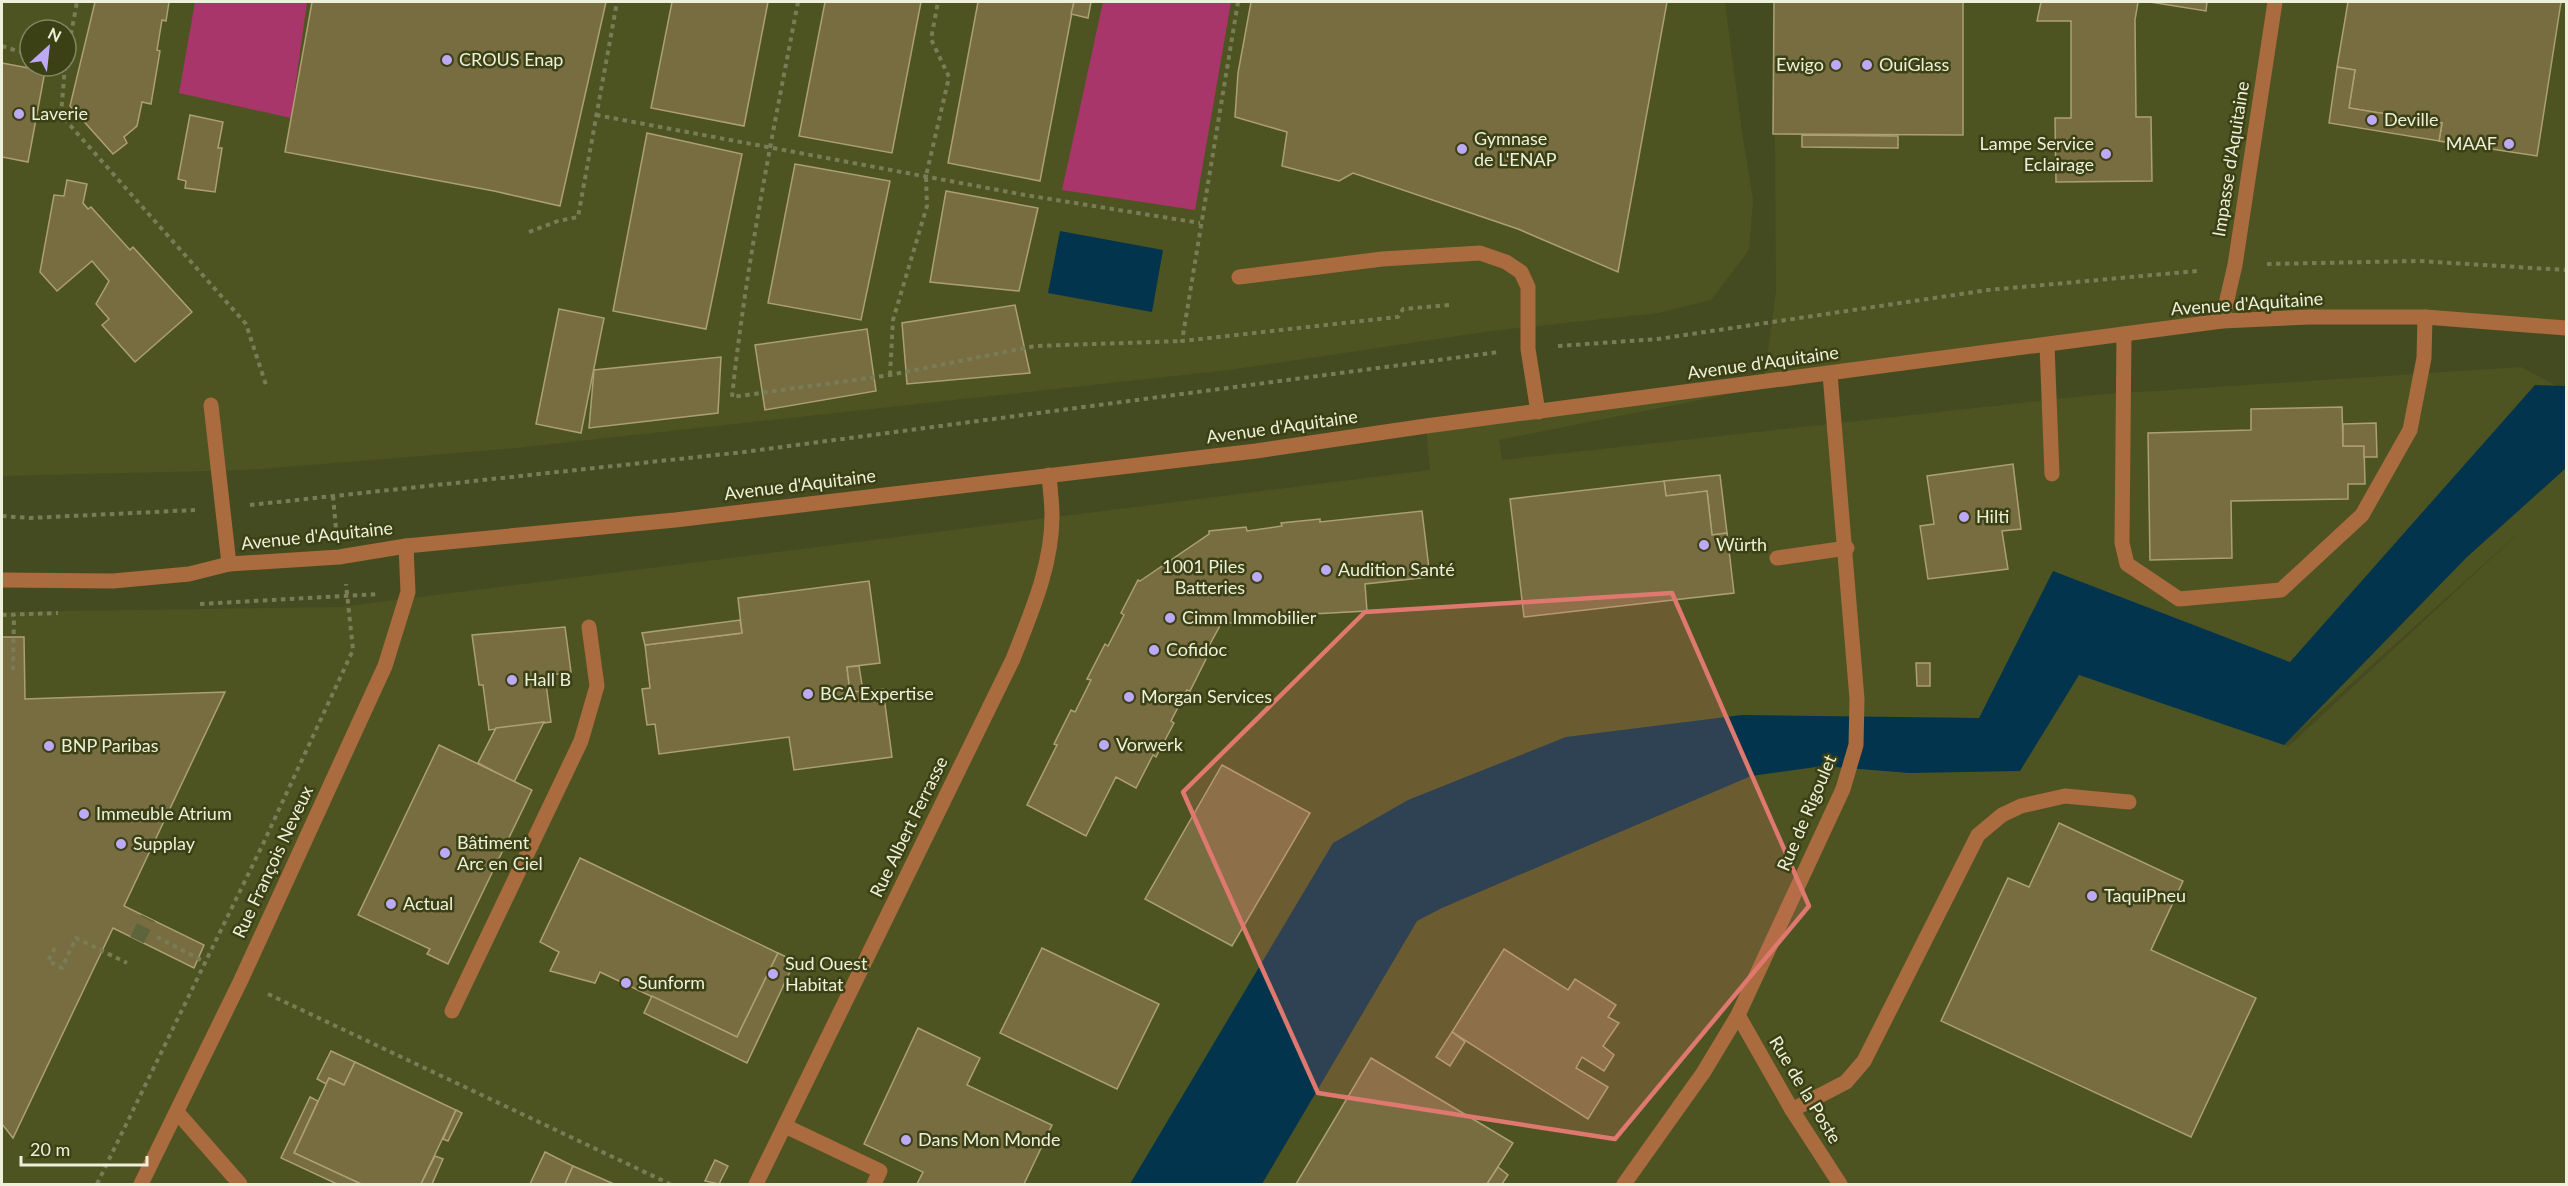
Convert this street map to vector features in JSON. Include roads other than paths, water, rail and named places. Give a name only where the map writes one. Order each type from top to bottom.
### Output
[{"type":"street","name":"Impasse d'Aquitaine","points":[[2222,321],[2235,265],[2275,2]]},
{"type":"street","points":[[1239,277],[1382,259],[1480,253],[1506,262],[1521,272],[1528,287],[1528,349],[1538,412]]},
{"type":"street","name":"Avenue d'Aquitaine","points":[[2,580],[113,581],[189,574],[229,564],[339,556],[406,546],[675,520],[1256,451],[2222,321],[2310,317],[2425,316],[2566,328]]},
{"type":"street","points":[[2124,334],[2122,543],[2127,564],[2179,599],[2281,590],[2362,515],[2410,430],[2424,358],[2425,316]]},
{"type":"street","points":[[2048,345],[2052,474]]},
{"type":"street","name":"Rue de Rigoulet","points":[[1624,1185],[1703,1073],[1738,1016],[1843,789],[1856,745],[1857,699],[1830,374]]},
{"type":"street","points":[[211,405],[229,564]]},
{"type":"street","name":"Rue Albert Ferrasse","points":[[756,1185],[1012,659],[1038,596],[1046,562],[1052,517],[1048,475]]},
{"type":"street","name":"Rue François Neveux","points":[[141,1185],[240,980],[386,666],[408,592],[406,546]]},
{"type":"street","points":[[1777,558],[1846,548]]},
{"type":"street","points":[[452,1011],[581,741],[597,686],[589,627]]},
{"type":"street","points":[[1792,1110],[1846,1082],[1864,1061],[1978,835],[2002,815],[2021,806],[2065,796],[2129,802]]},
{"type":"street","name":"Rue de la Poste","points":[[1738,1016],[1792,1110],[1840,1185]]},
{"type":"street","points":[[177,1112],[240,1185]]},
{"type":"street","points":[[785,1126],[880,1172],[874,1185]]},
{"type":"water","points":[[1060,231],[1163,250],[1152,312],[1048,293]]},
{"type":"water","points":[[2535,385],[2566,386],[2566,468],[2466,558],[2284,745],[2079,675],[2020,771],[1909,773],[1823,766],[1751,776],[1442,908],[1417,921],[1262,1184],[1130,1184],[1333,843],[1408,800],[1566,737],[1742,715],[1979,718],[2053,571],[2290,662]]},
{"type":"tunnel","points":[[137,940],[148,918]]},
{"type":"place","name":"CROUS Enap","points":[[447,60]]},
{"type":"place","name":"Ewigo","points":[[1836,65]]},
{"type":"place","name":"OuiGlass","points":[[1867,65]]},
{"type":"place","name":"Laverie","points":[[19,114]]},
{"type":"place","name":"Deville","points":[[2372,120]]},
{"type":"place","name":"MAAF","points":[[2509,144]]},
{"type":"place","name":"Gymnase de L'ENAP","points":[[1462,149]]},
{"type":"place","name":"Lampe Service Eclairage","points":[[2106,154]]},
{"type":"place","name":"Hilti","points":[[1964,517]]},
{"type":"place","name":"Würth","points":[[1704,545]]},
{"type":"place","name":"Audition Santé","points":[[1326,570]]},
{"type":"place","name":"1001 Piles Batteries","points":[[1257,577]]},
{"type":"place","name":"Cimm Immobilier","points":[[1170,618]]},
{"type":"place","name":"Cofidoc","points":[[1154,650]]},
{"type":"place","name":"Hall B","points":[[512,680]]},
{"type":"place","name":"BCA Expertise","points":[[808,694]]},
{"type":"place","name":"Morgan Services","points":[[1129,697]]},
{"type":"place","name":"Vorwerk","points":[[1104,745]]},
{"type":"place","name":"BNP Paribas","points":[[49,746]]},
{"type":"place","name":"Immeuble Atrium","points":[[84,814]]},
{"type":"place","name":"Supplay","points":[[121,844]]},
{"type":"place","name":"Bâtiment Arc en Ciel","points":[[445,853]]},
{"type":"place","name":"TaquiPneu","points":[[2092,896]]},
{"type":"place","name":"Actual","points":[[391,904]]},
{"type":"place","name":"Sud Ouest Habitat","points":[[773,974]]},
{"type":"place","name":"Sunform","points":[[626,983]]},
{"type":"place","name":"Dans Mon Monde","points":[[906,1140]]}]
